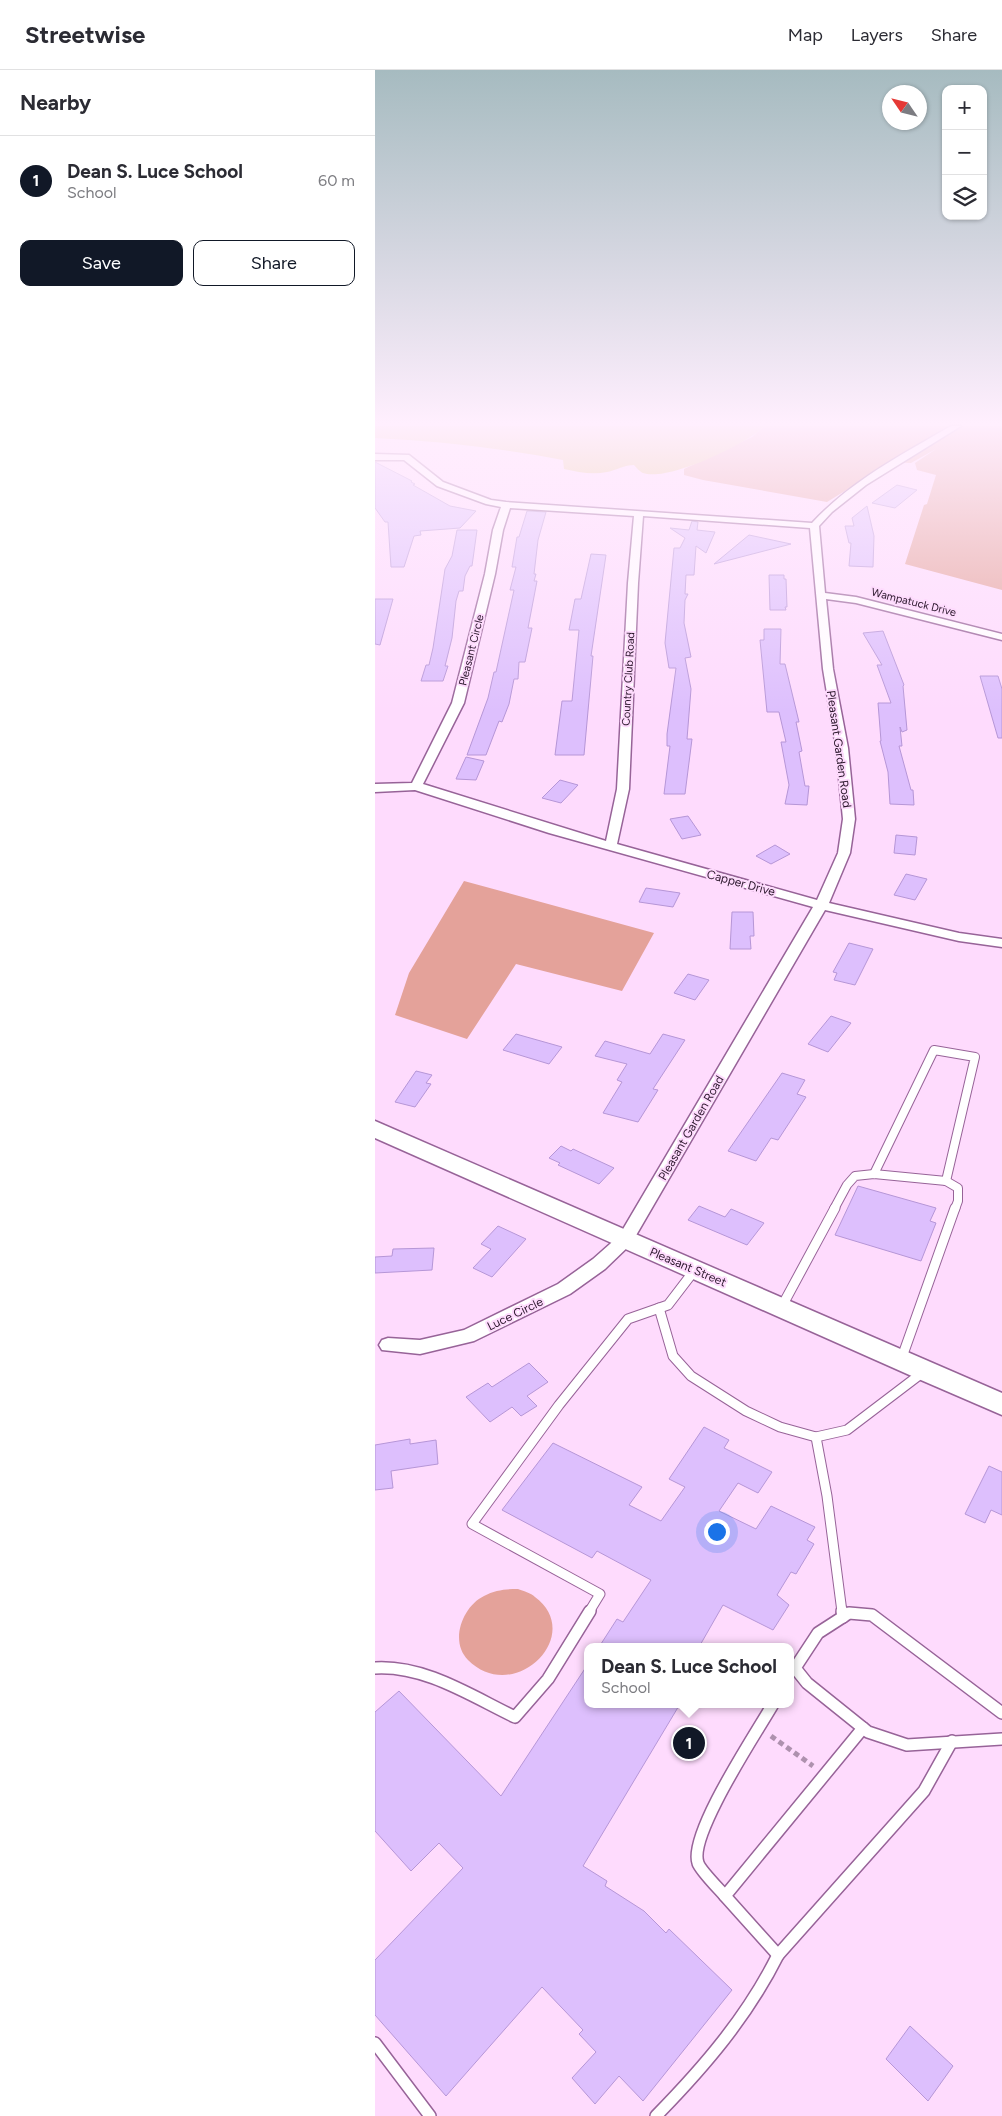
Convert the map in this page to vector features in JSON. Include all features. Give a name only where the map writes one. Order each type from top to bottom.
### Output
[{"type":"main road","name":"Pleasant Street","points":[[375,1129],[695,1269],[901,1362],[1002,1404]]},
{"type":"street","name":"Pleasant Circle","points":[[416,786],[458,703],[490,574],[501,521]]},
{"type":"street","name":"Country Club Road","points":[[611,845],[623,789],[633,583],[638,521]]},
{"type":"street","points":[[753,521],[814,526],[818,521]]},
{"type":"street","name":"Pleasant Garden Road","points":[[625,1240],[821,905],[844,852],[849,818],[842,748],[828,669],[814,526]]},
{"type":"street","name":"Wampatuck Drive","points":[[820,595],[856,600],[1002,637]]},
{"type":"street","points":[[375,788],[416,786]]},
{"type":"street","name":"Capper Drive","points":[[416,786],[553,830],[821,905],[959,937],[1002,944]]},
{"type":"street","name":"Luce Circle","points":[[388,1345],[420,1347],[469,1336],[565,1289],[599,1264],[625,1240]]},
{"type":"lane","points":[[874,1174],[934,1050],[975,1057],[946,1181]]},
{"type":"lane","points":[[781,1308],[847,1185],[855,1176],[874,1174],[946,1181],[958,1188],[958,1201],[901,1362]]},
{"type":"lane","points":[[375,1668],[404,1668],[433,1679],[515,1717],[548,1679],[600,1594],[472,1524],[559,1405],[628,1319],[668,1305],[695,1269]]},
{"type":"lane","points":[[659,1308],[673,1356],[691,1376],[746,1411],[780,1427],[816,1437],[847,1430],[924,1371]]},
{"type":"lane","points":[[816,1437],[827,1496],[843,1617]]},
{"type":"lane","points":[[794,1670],[817,1633],[849,1613],[873,1615],[1002,1713]]},
{"type":"lane","points":[[794,1673],[868,1732],[907,1745],[1002,1739]]},
{"type":"lane","points":[[770,1708],[714,1805],[698,1842],[699,1863],[725,1896],[778,1955]]},
{"type":"lane","points":[[725,1896],[863,1728]]},
{"type":"lane","points":[[656,2116],[707,2063],[767,1981],[778,1955],[924,1791],[952,1741]]},
{"type":"lane","points":[[375,2043],[430,2116]]},
{"type":"path","points":[[758,1727],[825,1774]]},
{"type":"shaded area","points":[[919,521],[1002,521],[1002,590],[905,564]]},
{"type":"shaded area","points":[[464,881],[654,933],[622,991],[516,964],[467,1039],[395,1015],[409,973]]},
{"type":"shaded area","points":[[518,1589],[533,1596],[549,1613],[553,1629],[548,1646],[538,1660],[523,1670],[505,1675],[486,1672],[468,1660],[462,1652],[459,1634],[461,1625],[470,1608],[484,1596],[501,1590]]},
{"type":"building","points":[[466,521],[460,528],[420,531],[421,535],[414,536],[404,567],[391,567],[388,522],[385,522]]},
{"type":"building","points":[[524,521],[543,521],[538,540],[534,574],[536,574],[534,581],[537,581],[528,628],[532,628],[525,662],[519,662],[518,679],[514,679],[509,704],[502,722],[499,721],[486,755],[467,755],[488,698],[494,672],[496,672],[514,590],[510,590],[516,567],[512,567],[517,537],[519,537]]},
{"type":"building","points":[[692,521],[695,521],[698,522],[697,530],[715,532],[706,553],[696,546],[694,575],[686,575],[685,594],[688,594],[685,600],[684,623],[691,657],[685,658],[691,689],[687,739],[692,739],[685,794],[664,794],[670,746],[667,746],[667,734],[676,668],[669,668],[665,643],[674,548],[680,548],[685,538],[670,528],[689,530]]},
{"type":"building","points":[[853,521],[871,521],[874,536],[873,567],[849,566],[851,543],[849,543],[845,526],[854,526]]},
{"type":"building","points":[[457,530],[477,530],[472,566],[470,566],[465,576],[463,591],[459,591],[456,601],[452,638],[445,666],[448,666],[443,681],[421,681],[426,665],[429,665],[445,569],[452,556]]},
{"type":"building","points":[[749,535],[791,544],[714,564]]},
{"type":"building","points":[[591,554],[606,555],[591,656],[593,656],[584,755],[555,755],[562,701],[572,701],[579,630],[569,630],[575,599],[581,599]]},
{"type":"building","points":[[769,575],[784,575],[784,579],[786,579],[786,610],[770,610]]},
{"type":"building","points":[[375,599],[393,599],[380,645],[375,644]]},
{"type":"building","points":[[764,629],[781,629],[780,664],[785,664],[799,722],[796,722],[802,751],[799,752],[805,786],[809,786],[807,805],[785,804],[789,785],[781,742],[786,742],[779,712],[767,712],[760,640],[764,640]]},
{"type":"building","points":[[883,631],[904,685],[907,730],[902,732],[900,727],[902,746],[899,746],[911,790],[913,790],[914,805],[890,804],[888,772],[880,741],[878,703],[891,703],[877,665],[882,665],[863,633]]},
{"type":"building","points":[[980,676],[998,676],[1002,689],[1002,738],[998,738]]},
{"type":"building","points":[[466,757],[484,761],[476,780],[456,779]]},
{"type":"building","points":[[560,780],[578,785],[561,803],[542,798]]},
{"type":"building","points":[[688,816],[701,835],[682,839],[670,819]]},
{"type":"building","points":[[896,835],[917,837],[915,855],[894,853]]},
{"type":"building","points":[[775,845],[790,854],[771,864],[756,856]]},
{"type":"building","points":[[906,874],[927,879],[915,900],[894,895]]},
{"type":"building","points":[[646,888],[680,893],[673,907],[639,902]]},
{"type":"building","points":[[732,912],[753,912],[754,936],[750,936],[751,949],[730,949]]},
{"type":"building","points":[[849,943],[873,949],[855,985],[834,980],[837,973],[833,972]]},
{"type":"building","points":[[688,974],[709,980],[695,1000],[674,993]]},
{"type":"building","points":[[831,1016],[851,1023],[828,1052],[808,1044]]},
{"type":"building","points":[[516,1034],[562,1047],[549,1064],[503,1050]]},
{"type":"building","points":[[663,1034],[685,1040],[653,1089],[658,1090],[638,1122],[603,1113],[622,1082],[617,1080],[627,1064],[595,1056],[605,1041],[650,1054]]},
{"type":"building","points":[[416,1071],[432,1075],[426,1083],[431,1084],[415,1107],[395,1102]]},
{"type":"building","points":[[782,1073],[805,1080],[797,1094],[806,1097],[778,1140],[771,1138],[756,1161],[728,1151]]},
{"type":"building","points":[[561,1146],[571,1151],[573,1149],[614,1168],[599,1184],[558,1165],[560,1163],[549,1158]]},
{"type":"building","points":[[858,1186],[936,1208],[930,1221],[936,1223],[921,1261],[835,1235]]},
{"type":"building","points":[[699,1206],[725,1217],[731,1209],[764,1223],[747,1245],[688,1220]]},
{"type":"building","points":[[498,1226],[526,1239],[492,1277],[473,1268],[491,1249],[481,1244]]},
{"type":"building","points":[[434,1248],[432,1270],[375,1273],[375,1257],[392,1256],[393,1249]]},
{"type":"building","points":[[529,1363],[548,1382],[527,1396],[537,1406],[521,1416],[512,1407],[490,1422],[466,1397],[488,1383],[492,1387]]},
{"type":"building","points":[[704,1427],[729,1440],[724,1448],[772,1472],[758,1493],[738,1483],[719,1511],[756,1529],[771,1506],[815,1527],[807,1540],[814,1544],[796,1574],[791,1572],[777,1595],[789,1605],[773,1630],[723,1605],[701,1643],[602,1643],[617,1619],[623,1622],[651,1580],[597,1551],[592,1558],[502,1510],[553,1443],[642,1487],[629,1505],[661,1521],[685,1487],[669,1479]]},
{"type":"building","points":[[410,1439],[410,1444],[436,1440],[438,1464],[391,1471],[393,1488],[375,1490],[375,1445]]},
{"type":"building","points":[[989,1466],[1002,1472],[1002,1515],[991,1510],[985,1523],[965,1514]]},
{"type":"building","points":[[584,1670],[584,1708],[678,1708],[583,1866],[607,1881],[605,1886],[644,1911],[666,1933],[669,1929],[732,1990],[643,2101],[619,2076],[595,2104],[572,2078],[596,2052],[579,2034],[583,2030],[542,1987],[446,2096],[375,2015],[375,1960],[463,1868],[439,1843],[411,1871],[375,1831],[375,1712],[399,1691],[501,1796]]},
{"type":"building","points":[[910,2026],[953,2066],[928,2101],[886,2059]]},
{"type":"place","name":"Dean S. Luce School","points":[[689,1743]]}]
